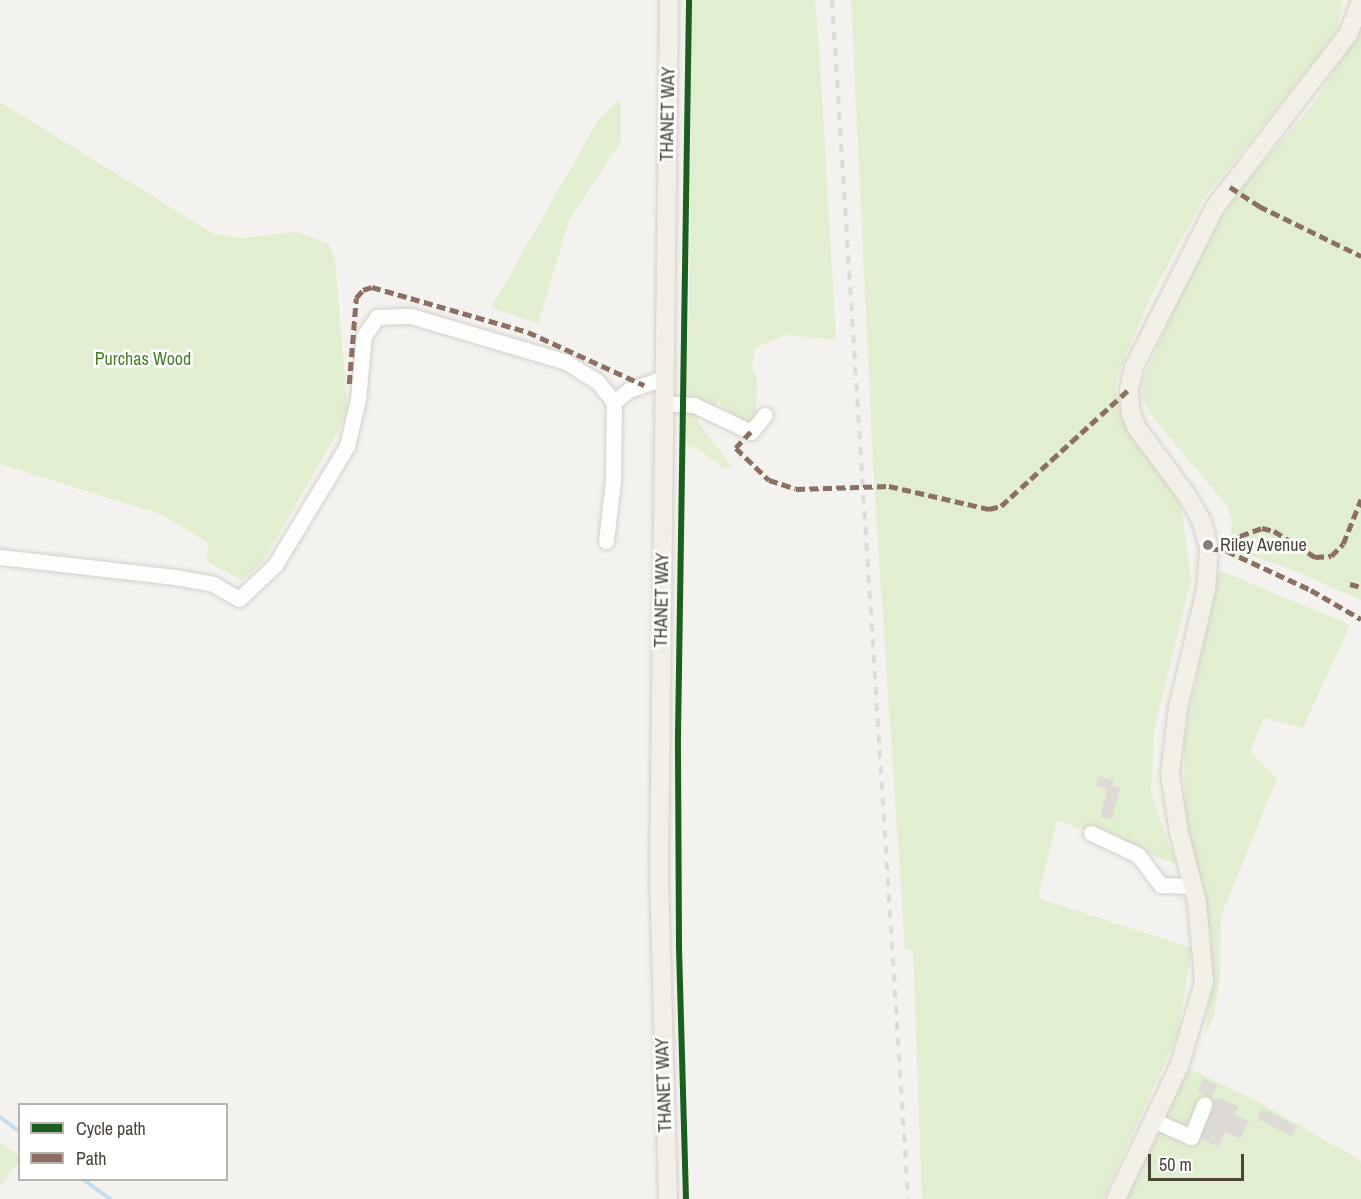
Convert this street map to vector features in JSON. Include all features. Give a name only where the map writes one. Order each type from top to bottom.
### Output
[{"type":"main road","name":"THANET WAY","points":[[668,1199],[659,872],[669,0]]},
{"type":"main road","points":[[1116,1199],[1180,1065],[1200,1004],[1204,954],[1193,886],[1176,816],[1170,752],[1206,590],[1209,548],[1202,522],[1188,497],[1137,428],[1131,414],[1129,389],[1134,367],[1215,207],[1342,42],[1356,20],[1361,2]]},
{"type":"lane","points":[[0,557],[175,577],[213,584],[239,599],[275,565],[347,446],[358,399],[364,336],[377,317],[411,316],[566,362],[597,381],[614,402],[613,480],[606,541]]},
{"type":"lane","points":[[614,402],[629,390],[664,378]]},
{"type":"lane","points":[[664,403],[694,405],[751,432],[765,415]]},
{"type":"lane","points":[[1091,833],[1138,855],[1161,885],[1193,886]]},
{"type":"lane","points":[[1153,1120],[1191,1137],[1204,1104]]},
{"type":"green space","points":[[692,0],[815,0],[820,59],[836,340],[786,335],[755,348],[752,367],[757,377],[756,421],[746,427],[718,402],[697,420],[731,466],[725,469],[694,446],[689,449],[682,421],[689,316]]},
{"type":"green space","points":[[851,0],[1343,0],[1337,30],[1318,57],[1204,198],[1150,298],[1117,376],[1116,391],[1125,417],[1181,505],[1191,580],[1154,730],[1151,793],[1176,864],[1057,820],[1038,898],[1192,948],[1177,1036],[1103,1199],[922,1199],[913,952],[905,948],[874,483]],"holes":[[[1098,776],[1114,780],[1112,786],[1120,788],[1112,820],[1100,816],[1107,789],[1096,786]]]},
{"type":"green space","points":[[1361,27],[1361,600],[1293,570],[1253,556],[1243,563],[1222,551],[1220,548],[1231,533],[1232,521],[1227,506],[1151,415],[1142,398],[1143,380],[1176,305],[1220,220],[1242,186],[1312,106]]},
{"type":"green space","points":[[617,101],[621,103],[621,141],[570,218],[538,323],[491,308],[597,122]]},
{"type":"green space","name":"Purchas Wood","points":[[0,102],[214,234],[243,238],[296,232],[328,243],[335,261],[348,414],[264,560],[242,581],[206,560],[209,544],[163,515],[0,464]]},
{"type":"green space","points":[[1219,570],[1350,625],[1303,728],[1264,718],[1250,751],[1277,779],[1221,916],[1220,976],[1214,1016],[1206,1033],[1212,939],[1185,827],[1184,738]]},
{"type":"green space","points":[[1188,1068],[1261,1103],[1361,1161],[1361,1199],[1125,1199]],"holes":[[[1203,1079],[1216,1085],[1211,1097],[1197,1091]],[[1213,1100],[1239,1107],[1235,1115],[1249,1122],[1240,1139],[1225,1132],[1217,1147],[1199,1138]],[[1263,1108],[1296,1126],[1291,1135],[1257,1118]]]},
{"type":"green space","points":[[0,1142],[18,1155],[18,1162],[0,1187]]},
{"type":"building","points":[[1098,776],[1114,780],[1112,786],[1120,788],[1112,820],[1100,817],[1107,789],[1096,786]]},
{"type":"building","points":[[1203,1078],[1217,1085],[1211,1098],[1197,1091]]},
{"type":"building","points":[[1222,1099],[1239,1107],[1235,1115],[1249,1121],[1240,1139],[1225,1132],[1218,1147],[1199,1138],[1213,1100]]},
{"type":"building","points":[[1263,1108],[1296,1126],[1291,1136],[1257,1118]]},
{"type":"waterway","points":[[0,1117],[18,1130]]},
{"type":"waterway","points":[[85,1181],[110,1199]]},
{"type":"railway","points":[[832,0],[908,1199]]},
{"type":"marked path","points":[[1230,187],[1259,206],[1361,256]]},
{"type":"marked path","points":[[349,384],[356,298],[363,290],[372,287],[528,332],[644,385]]},
{"type":"marked path","points":[[751,432],[736,448],[769,480],[796,489],[889,486],[989,509],[1001,506],[1129,389]]},
{"type":"marked path","points":[[1227,551],[1240,536],[1262,528],[1274,531],[1315,557],[1331,556],[1343,544],[1361,499]]},
{"type":"marked path","points":[[1209,548],[1227,551],[1311,590],[1361,619]]},
{"type":"marked path","points":[[1350,584],[1361,587]]},
{"type":"cycle path","points":[[686,1199],[679,944],[678,736],[689,0]]},
{"type":"place","name":"Riley Avenue","points":[[1208,545]]}]
